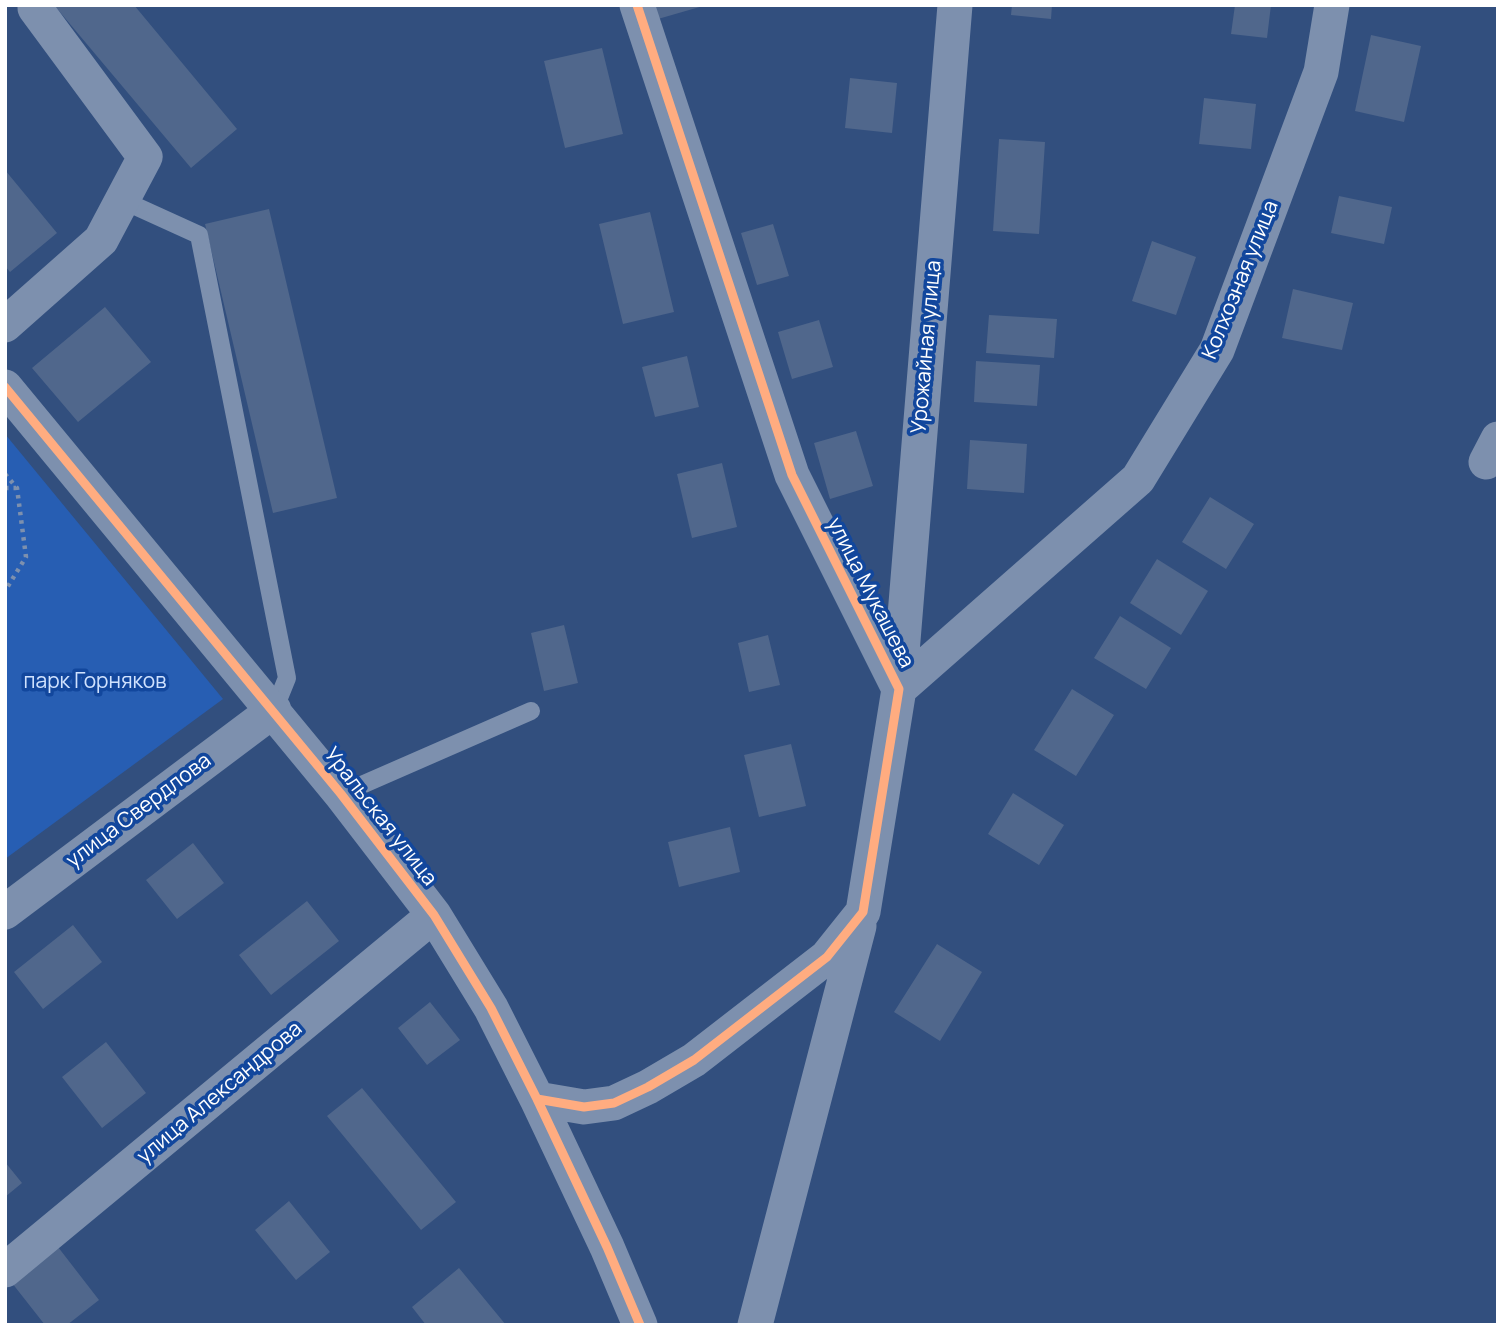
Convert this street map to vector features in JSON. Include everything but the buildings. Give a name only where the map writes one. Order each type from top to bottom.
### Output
[{"type":"street","points":[[5,325],[101,240],[145,157],[35,5]]},
{"type":"street","name":"улица Мукашева","points":[[537,1099],[584,1107],[614,1102],[648,1087],[694,1060],[827,957],[863,912],[899,689],[792,475],[637,5]]},
{"type":"street","name":"Урожайная улица","points":[[899,689],[955,5]]},
{"type":"street","name":"Колхозная улица","points":[[899,689],[1138,479],[1217,350],[1321,72],[1332,5]]},
{"type":"street","name":"Уральская улица","points":[[5,387],[274,710],[434,915],[491,1008],[537,1099],[640,1325]]},
{"type":"street","name":"улица Свердлова","points":[[5,912],[274,710]]},
{"type":"street","points":[[755,1325],[863,912]]},
{"type":"street","name":"улица Александрова","points":[[5,1270],[434,915]]},
{"type":"lane","points":[[122,200],[198,235],[287,678],[274,710]]},
{"type":"lane","points":[[341,794],[531,710]]},
{"type":"path","points":[[5,474],[17,488],[26,557],[5,591]]},
{"type":"path","points":[[5,488],[17,488]]},
{"type":"green space","name":"парк Горняков","points":[[5,434],[223,699],[5,859]]},
{"type":"cycle path","points":[[537,1099],[584,1107],[614,1103],[648,1087],[694,1060],[827,957],[863,912],[899,689],[792,475],[637,5]]},
{"type":"cycle path","points":[[5,387],[341,794],[434,915],[491,1008],[537,1099],[607,1247],[640,1325]]}]
